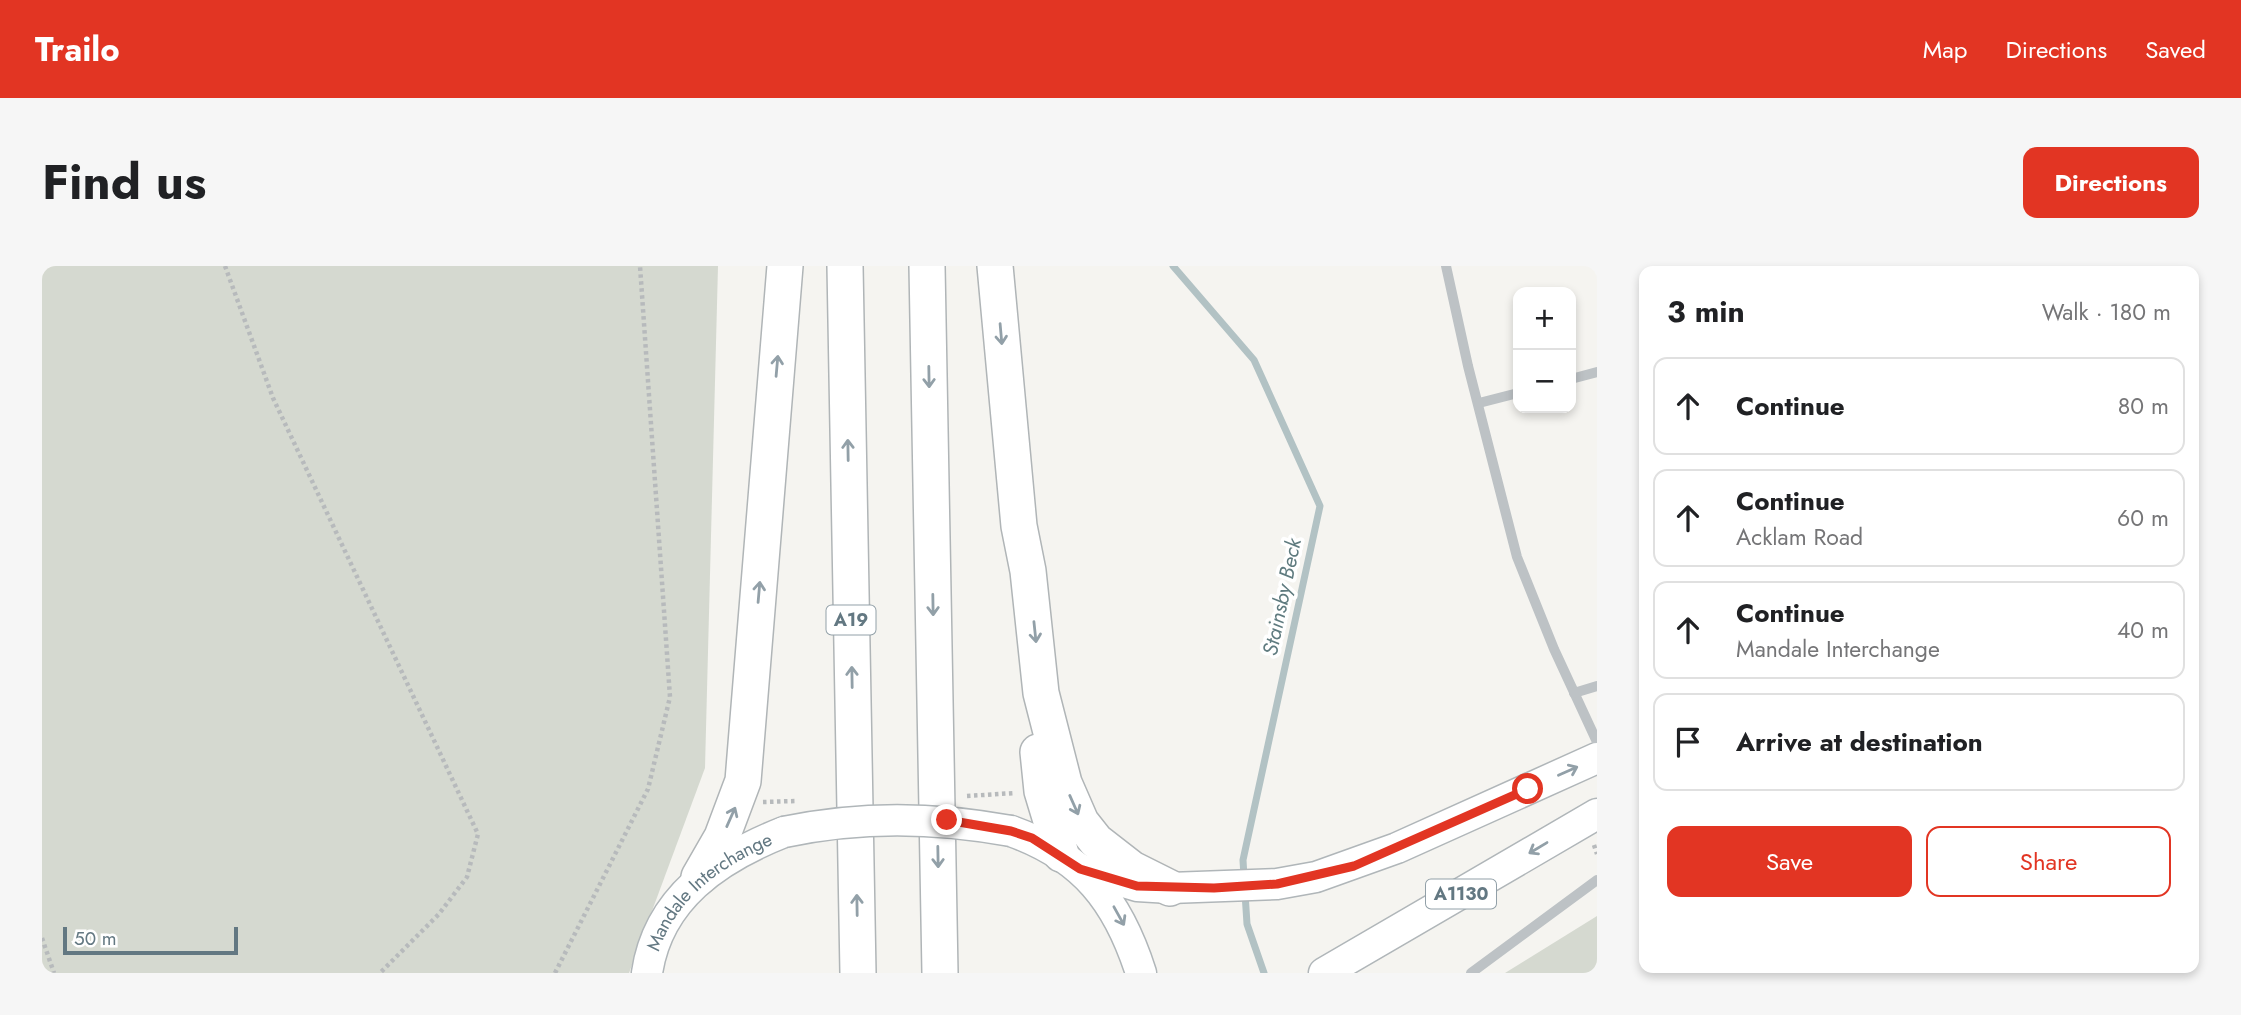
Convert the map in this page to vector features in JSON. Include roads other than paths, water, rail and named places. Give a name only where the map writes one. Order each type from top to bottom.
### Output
[{"type":"highway","points":[[699,877],[737,802],[747,743],[785,266]]},
{"type":"highway","name":"A19","points":[[845,266],[858,973]]},
{"type":"highway","points":[[927,266],[940,973]]},
{"type":"highway","points":[[995,266],[1019,526],[1028,570],[1041,693],[1063,783],[1081,822],[1096,841],[1132,869],[1170,888]]},
{"type":"highway","points":[[1041,693],[1037,741],[1042,791],[1070,861]]},
{"type":"main road","points":[[1070,861],[1137,886],[1214,888],[1277,884],[1354,866],[1597,758]]},
{"type":"main road","name":"A1130","points":[[1324,973],[1597,814]]},
{"type":"main road","name":"Mandale Interchange","points":[[648,973],[663,920],[699,877],[731,855],[784,832],[863,820],[906,818],[947,820],[1011,831],[1070,861],[1110,901],[1129,934],[1141,973]]},
{"type":"lane","points":[[1447,266],[1468,366],[1517,557],[1574,694],[1597,741]]},
{"type":"lane","points":[[1576,378],[1597,372]]},
{"type":"lane","points":[[1479,403],[1513,394]]},
{"type":"lane","points":[[1574,694],[1597,686]]},
{"type":"lane","points":[[1471,973],[1597,880]]},
{"type":"waterway","name":"Stainsby Beck","points":[[1173,266],[1254,360],[1320,506],[1243,860],[1244,877]]},
{"type":"waterway","name":"Stainsby Beck","points":[[1245,893],[1247,924],[1264,973]]}]
